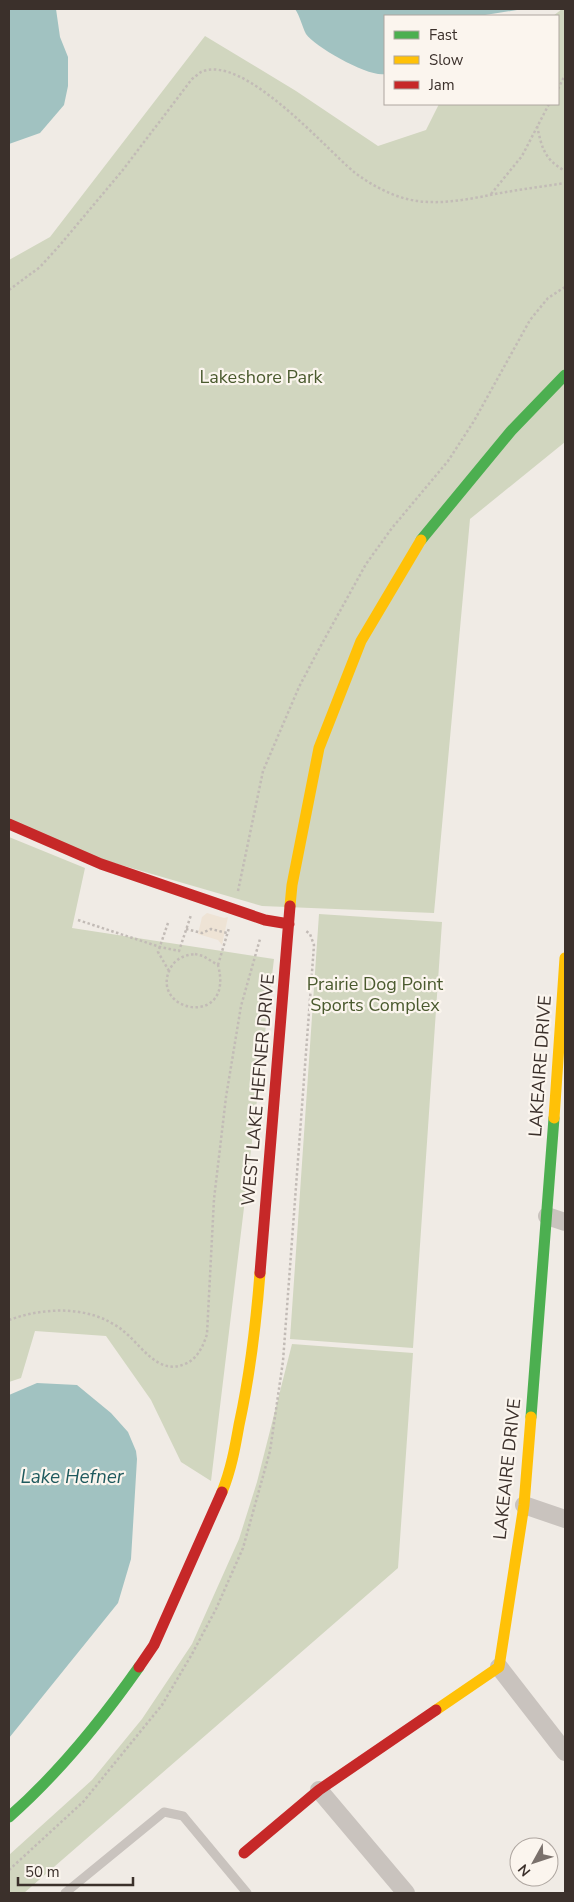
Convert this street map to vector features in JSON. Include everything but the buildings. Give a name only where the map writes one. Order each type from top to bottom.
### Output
[{"type":"street","name":"WEST LAKE HEFNER DRIVE","points":[[9,1817],[36,1794],[108,1712],[154,1646],[229,1475],[246,1393],[257,1314],[292,885],[319,748],[361,641],[423,537],[511,431],[565,375]]},
{"type":"street","points":[[9,824],[100,864],[265,920],[289,924]]},
{"type":"street","name":"LAKEAIRE DRIVE","points":[[499,1667],[524,1505],[565,958]]},
{"type":"street","points":[[547,1216],[565,1222]]},
{"type":"street","points":[[524,1505],[565,1519]]},
{"type":"street","points":[[244,1853],[319,1790],[499,1667],[565,1752]]},
{"type":"street","points":[[319,1790],[406,1893]]},
{"type":"lane","points":[[65,1893],[164,1812],[182,1816],[247,1893]]},
{"type":"path","points":[[9,290],[40,267],[122,171],[192,79],[200,72],[210,70],[220,70],[256,84],[305,125],[353,171],[384,190],[398,196],[441,202],[463,201],[565,184]]},
{"type":"path","points":[[559,87],[565,75]]},
{"type":"path","points":[[490,195],[522,156],[548,105]]},
{"type":"path","points":[[537,126],[542,147],[547,157],[565,171]]},
{"type":"path","points":[[218,965],[204,956],[187,955],[174,963],[169,970],[167,980],[168,989],[172,997],[179,1004],[188,1008],[197,1008],[206,1006],[219,993],[221,984],[218,965],[234,908]]},
{"type":"path","points":[[78,920],[160,947],[179,950],[194,910]]},
{"type":"path","points":[[9,1320],[40,1312],[63,1311],[82,1313],[104,1320],[122,1330],[148,1355],[168,1367],[179,1366],[188,1362],[203,1345],[207,1334],[214,1199],[226,1097],[241,1006],[265,920]]},
{"type":"path","points":[[168,923],[158,952],[169,970]]},
{"type":"path","points":[[186,929],[202,932],[211,929],[227,933]]},
{"type":"green space","name":"Lakeshore Park","points":[[565,9],[565,442],[470,519],[434,913],[262,906],[66,849],[9,828],[9,260],[50,237],[205,36],[296,91],[378,146],[426,130],[438,105],[559,105],[559,15],[554,15]]},
{"type":"green space","points":[[9,837],[85,868],[72,928],[274,959],[211,1481],[181,1462],[151,1400],[106,1336],[35,1331],[21,1378],[9,1382]]},
{"type":"green space","name":"Prairie Dog Point Sports Complex","points":[[319,914],[442,922],[413,1348],[290,1339]]},
{"type":"green space","points":[[292,1344],[413,1353],[398,1568],[24,1893],[9,1893],[9,1855],[92,1780],[142,1719],[192,1644],[239,1539],[257,1482]]},
{"type":"shaded area","points":[[207,913],[224,918],[228,917],[222,945],[218,940],[198,934],[202,917]]},
{"type":"water","points":[[9,9],[56,9],[60,37],[68,57],[68,86],[64,105],[40,133],[9,144]]},
{"type":"water","points":[[295,9],[523,9],[485,15],[384,15],[384,74],[356,67],[311,40],[306,34]]},
{"type":"water","name":"Lake Hefner","points":[[37,1383],[77,1385],[111,1413],[128,1432],[136,1451],[137,1459],[131,1559],[118,1603],[9,1738],[9,1395]]},
{"type":"traffic: fast","points":[[421,540],[511,431],[565,375]]},
{"type":"traffic: fast","points":[[531,1417],[554,1118]]},
{"type":"traffic: fast","points":[[9,1817],[45,1783],[78,1746],[139,1667]]},
{"type":"traffic: slow","points":[[290,906],[292,885],[319,748],[361,641],[421,540]]},
{"type":"traffic: slow","points":[[554,1118],[565,958]]},
{"type":"traffic: slow","points":[[222,1492],[232,1459],[246,1387],[260,1273]]},
{"type":"traffic: slow","points":[[436,1710],[499,1667],[524,1505],[531,1417]]},
{"type":"traffic: jam","points":[[9,824],[101,864],[265,920],[289,924]]},
{"type":"traffic: jam","points":[[260,1273],[290,906]]},
{"type":"traffic: jam","points":[[139,1667],[154,1645],[222,1492]]},
{"type":"traffic: jam","points":[[244,1853],[319,1790],[436,1710]]}]
